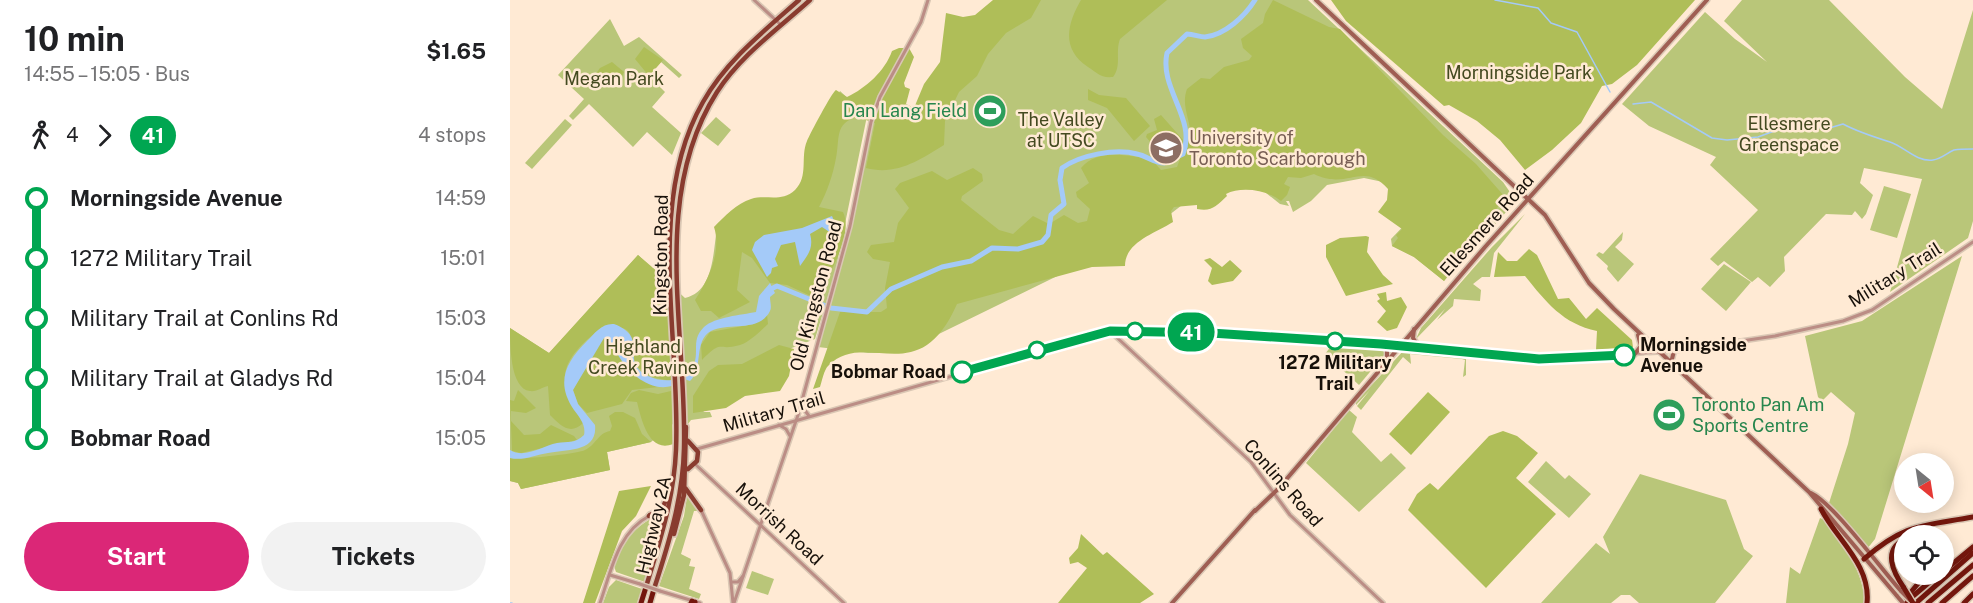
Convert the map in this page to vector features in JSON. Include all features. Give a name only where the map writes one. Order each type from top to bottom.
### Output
[{"type":"highway","points":[[1821,509],[1856,560],[1865,580],[1867,603]]},
{"type":"highway","points":[[1866,557],[1893,537],[1910,528],[1973,517]]},
{"type":"highway","points":[[1954,563],[1973,547]]},
{"type":"highway","points":[[1894,548],[1890,557],[1894,569]]},
{"type":"highway","points":[[1900,585],[1914,603],[1973,553]]},
{"type":"highway","points":[[1928,603],[1973,565]]},
{"type":"highway","points":[[1942,603],[1973,576]]},
{"type":"highway","points":[[1903,603],[1917,585]]},
{"type":"highway","points":[[1903,603],[1925,585]]},
{"type":"highway","name":"Highway 2A","points":[[641,603],[643,586]]},
{"type":"highway","name":"Highway 2A","points":[[650,603],[657,590]]},
{"type":"highway","points":[[1964,603],[1973,594]]},
{"type":"main road","name":"Kingston Road","points":[[673,481],[676,415],[671,231],[676,178],[684,144],[698,111],[720,76],[799,0]]},
{"type":"main road","name":"Kingston Road","points":[[684,417],[679,313],[680,207],[684,172],[697,131],[727,78],[810,0]]},
{"type":"main road","points":[[1316,0],[1529,198],[1558,232],[1589,283],[1636,332],[1809,492],[1821,509],[1866,557],[1902,590]]},
{"type":"main road","name":"Ellesmere Road","points":[[1172,603],[1273,493],[1399,345],[1707,0]]},
{"type":"main road","points":[[1414,328],[1413,338],[1419,347]]},
{"type":"main road","points":[[1634,355],[1641,346],[1636,332]]},
{"type":"main road","points":[[1381,344],[1388,352],[1386,360]]},
{"type":"main road","points":[[1672,364],[1674,351]]},
{"type":"main road","points":[[668,547],[682,512],[688,441],[684,417]]},
{"type":"main road","name":"Highway 2A","points":[[657,590],[682,484],[684,417]]},
{"type":"main road","points":[[687,471],[698,458],[697,449],[688,441]]},
{"type":"main road","points":[[649,516],[663,507],[673,481]]},
{"type":"main road","name":"Highway 2A","points":[[643,586],[667,522],[673,481]]},
{"type":"main road","points":[[685,486],[687,494],[701,510]]},
{"type":"main road","points":[[1809,492],[1818,496],[1840,518],[1866,557],[1903,603]]},
{"type":"main road","points":[[649,516],[655,515],[661,520],[658,546]]},
{"type":"street","points":[[754,0],[781,25]]},
{"type":"street","name":"Old Kingston Road","points":[[734,603],[801,403],[850,226],[876,107],[921,22],[928,0]]},
{"type":"street","name":"Military Trail","points":[[697,449],[777,424],[1110,331],[1211,333],[1399,345],[1539,359],[1674,351],[1799,332],[1852,318],[1886,301],[1973,242]]},
{"type":"street","name":"Conlins Road","points":[[1110,331],[1251,462],[1300,526],[1383,603]]},
{"type":"street","points":[[801,403],[809,416]]},
{"type":"street","points":[[777,424],[786,429],[790,436]]},
{"type":"street","name":"Morrish Road","points":[[695,464],[844,603]]},
{"type":"street","points":[[701,510],[732,583],[734,603]]},
{"type":"street","points":[[600,603],[628,532],[649,516]]},
{"type":"street","points":[[732,583],[738,582],[743,574]]},
{"type":"street","points":[[610,575],[695,602]]},
{"type":"street","points":[[732,583],[743,581]]},
{"type":"green space","points":[[993,0],[1041,0],[1031,18],[1006,33],[988,54],[977,76],[959,92],[945,121],[944,145],[907,165],[877,170],[866,168],[875,123],[857,117],[845,123],[841,128],[833,171],[819,207],[843,212],[846,221],[845,232],[839,255],[817,295],[813,297],[787,285],[770,283],[752,258],[742,252],[737,290],[750,302],[719,318],[711,311],[701,311],[695,300],[705,284],[715,256],[714,227],[746,201],[784,196],[795,190],[802,179],[807,141],[834,92],[836,90],[847,97],[854,93],[880,72],[892,51],[909,48],[914,57],[904,83],[905,87],[910,89],[906,104],[914,108],[924,84],[940,62],[946,13],[963,17],[975,15]]},
{"type":"green space","name":"The Valley at UTSC","points":[[1003,0],[1308,0],[1503,182],[1516,201],[1444,281],[1414,257],[1392,246],[1391,239],[1413,216],[1383,182],[1364,178],[1327,185],[1311,201],[1293,212],[1289,201],[1286,201],[1289,206],[1280,204],[1256,185],[1186,202],[1147,232],[900,353],[868,353],[818,347],[840,267],[870,117],[909,125]]},
{"type":"green space","points":[[1081,0],[1167,0],[1120,39],[1116,73],[1113,77],[1105,77],[1079,60],[1070,44],[1072,18]]},
{"type":"green space","points":[[1273,0],[1329,27],[1340,29],[1443,135],[1476,164],[1505,197],[1444,281],[1414,257],[1392,246],[1398,238],[1396,235],[1402,229],[1378,212],[1387,200],[1388,189],[1379,181],[1363,176],[1336,179],[1314,174],[1301,178],[1288,177],[1284,184],[1290,187],[1287,195],[1281,201],[1262,192],[1239,190],[1226,194],[1227,196],[1210,209],[1197,209],[1197,205],[1174,207],[1171,211],[1173,222],[1135,245],[1126,258],[1125,266],[1092,267],[957,304],[942,331],[926,346],[909,352],[892,354],[859,352],[843,356],[828,366],[820,387],[813,389],[840,312],[881,312],[887,308],[885,288],[890,262],[873,259],[867,252],[871,245],[894,242],[898,223],[909,208],[895,189],[900,183],[932,171],[947,180],[973,168],[982,174],[983,181],[962,196],[961,200],[999,230],[1013,234],[1033,216],[1049,224],[1064,215],[1078,223],[1087,221],[1090,209],[1077,197],[1076,192],[1089,183],[1081,168],[1096,158],[1114,155],[1151,159],[1161,170],[1177,167],[1181,156],[1176,149],[1154,146],[1146,137],[1147,134],[1157,130],[1154,119],[1161,115],[1184,141],[1190,141],[1185,102],[1187,89],[1201,78],[1210,79],[1224,67],[1249,60],[1252,56],[1243,48],[1241,39],[1263,23]]},
{"type":"green space","name":"Morningside Park","points":[[1331,0],[1695,0],[1637,65],[1612,84],[1602,86],[1581,123],[1552,150],[1525,170],[1500,140],[1477,121],[1449,105],[1444,106],[1346,21]]},
{"type":"green space","name":"Ellesmere Greenspace","points":[[1742,0],[1829,0],[1905,77],[1942,109],[1973,10],[1973,221],[1968,238],[1890,292],[1922,179],[1864,168],[1860,183],[1873,195],[1866,214],[1862,219],[1855,211],[1852,215],[1826,214],[1784,257],[1785,271],[1770,287],[1758,277],[1752,282],[1724,261],[1718,266],[1710,259],[1758,210],[1710,165],[1716,157],[1649,126],[1622,104],[1705,12],[1735,39],[1767,62],[1724,21]]},
{"type":"green space","name":"Megan Park","points":[[610,19],[624,46],[639,37],[682,75],[679,78],[661,62],[649,76],[665,92],[652,107],[681,133],[672,155],[647,132],[633,147],[589,104],[573,120],[569,116],[584,99],[558,75]]},
{"type":"green space","points":[[644,47],[663,60],[649,76],[635,59]]},
{"type":"green space","points":[[612,62],[624,72],[619,83],[610,88],[603,82],[593,85],[590,82],[600,68]]},
{"type":"green space","points":[[1088,89],[1099,95],[1126,98],[1150,126],[1134,141],[1107,108],[1088,100]]},
{"type":"green space","name":"Highland Creek Ravine","points":[[840,91],[867,116],[835,273],[815,339],[789,349],[703,412],[710,412],[712,417],[691,420],[688,424],[687,418],[671,425],[651,442],[607,452],[610,470],[521,489],[518,483],[510,481],[510,328],[549,353],[638,255],[685,298],[701,289],[710,272],[716,235],[792,200],[809,186],[816,136]]},
{"type":"green space","points":[[716,117],[731,130],[718,146],[701,133]]},
{"type":"green space","points":[[565,119],[572,125],[532,169],[525,163]]},
{"type":"green space","points":[[1884,186],[1911,194],[1897,238],[1870,230]]},
{"type":"green space","points":[[1525,214],[1494,253],[1490,277],[1482,277],[1473,284],[1481,290],[1480,301],[1454,299],[1453,306],[1437,320],[1445,309],[1416,339],[1421,328],[1492,247]]},
{"type":"green space","points":[[1623,232],[1622,240],[1615,247],[1634,264],[1618,282],[1607,269],[1608,266],[1596,255],[1599,252],[1603,254]]},
{"type":"green space","points":[[1369,237],[1367,252],[1383,275],[1393,284],[1346,296],[1326,257],[1326,245],[1340,238]]},
{"type":"green space","points":[[1529,249],[1537,255],[1558,299],[1569,298],[1586,319],[1597,308],[1632,340],[1633,347],[1596,350],[1597,331],[1574,323],[1556,311],[1525,276],[1494,277],[1498,252],[1507,261],[1517,261]]},
{"type":"green space","points":[[638,255],[666,279],[671,381],[651,377],[636,366],[631,336],[628,331],[623,328],[602,327],[577,350],[566,370],[565,381],[568,393],[583,423],[574,429],[565,428],[550,415],[548,386],[530,391],[518,383],[512,365],[510,328],[549,353]]},
{"type":"green space","points":[[1962,256],[1901,453],[1894,453],[1894,477],[1875,539],[1867,549],[1829,503],[1848,444],[1855,413],[1831,392],[1822,401],[1818,397],[1805,336],[1862,321]]},
{"type":"green space","points":[[1210,258],[1222,267],[1230,260],[1242,271],[1233,281],[1212,285],[1208,281],[1212,268],[1204,260]]},
{"type":"green space","points":[[1724,264],[1751,282],[1726,311],[1701,289]]},
{"type":"green space","points":[[1386,292],[1387,301],[1401,297],[1407,307],[1397,328],[1387,331],[1377,322],[1386,311],[1377,301],[1380,299],[1377,294]]},
{"type":"green space","points":[[767,314],[768,324],[752,338],[740,345],[717,347],[702,360],[701,345],[710,332],[754,324]]},
{"type":"green space","points":[[606,338],[634,375],[658,387],[632,390],[622,404],[587,413],[578,404],[573,390],[602,339]]},
{"type":"green space","points":[[779,345],[794,349],[789,376],[780,391],[745,396],[726,408],[693,413],[693,396],[709,371],[718,365],[742,364]]},
{"type":"green space","points":[[1332,345],[1382,348],[1385,354],[1359,385],[1325,354]]},
{"type":"green space","points":[[1405,349],[1466,355],[1466,375],[1463,377],[1465,360],[1410,354],[1411,364],[1403,357],[1361,410],[1357,406],[1370,390],[1356,405],[1356,402]]},
{"type":"green space","points":[[518,390],[536,408],[526,413],[511,411],[511,421],[524,435],[540,434],[551,425],[574,436],[577,440],[521,453],[512,451],[510,400],[514,401]]},
{"type":"green space","points":[[639,390],[658,394],[671,391],[673,444],[664,446],[657,444],[647,432],[637,402],[626,401],[631,393]]},
{"type":"green space","points":[[1428,392],[1450,412],[1411,455],[1389,434]]},
{"type":"green space","points":[[1349,410],[1357,417],[1352,432],[1381,462],[1391,453],[1406,468],[1359,512],[1306,463]]},
{"type":"green space","points":[[615,412],[623,412],[635,418],[642,434],[651,442],[607,452],[610,470],[521,489],[518,483],[510,481],[510,458],[548,456],[585,450],[603,434],[610,431],[612,426],[609,416]]},
{"type":"green space","points":[[1503,431],[1517,436],[1538,453],[1516,478],[1556,514],[1486,588],[1408,510],[1417,494],[1430,483],[1438,490],[1489,436]]},
{"type":"green space","points":[[1546,461],[1565,479],[1569,475],[1591,494],[1569,518],[1528,482]]},
{"type":"green space","points":[[1640,474],[1726,500],[1744,549],[1753,556],[1715,603],[1639,603],[1630,595],[1621,595],[1611,603],[1541,603],[1596,543],[1610,554],[1603,537]]},
{"type":"green space","points":[[651,486],[636,516],[622,531],[595,603],[583,603],[619,491]]},
{"type":"green space","points":[[687,496],[697,506],[698,511],[694,511],[681,554],[691,559],[689,566],[695,567],[689,589],[701,594],[699,599],[659,586],[684,516]]},
{"type":"green space","points":[[654,517],[659,519],[659,532],[645,582],[616,572],[614,565],[616,557],[626,540],[640,526]]},
{"type":"green space","points":[[1820,518],[1827,521],[1852,560],[1861,580],[1865,603],[1786,603],[1790,567],[1800,574]]},
{"type":"green space","points":[[1081,534],[1103,555],[1107,552],[1154,594],[1140,603],[1058,603],[1087,568],[1078,562],[1070,564],[1069,558],[1078,548]]},
{"type":"green space","points":[[752,571],[774,579],[768,595],[746,588]]},
{"type":"green space","points":[[616,580],[642,589],[637,603],[603,603],[609,587]]},
{"type":"water","points":[[832,216],[837,228],[831,233],[822,227],[810,234],[811,247],[800,266],[795,242],[781,245],[775,259],[778,266],[772,268],[767,277],[752,250],[755,242],[764,235],[802,228]]},
{"type":"water","points":[[770,283],[775,293],[770,297],[771,309],[765,318],[751,325],[718,328],[706,335],[700,348],[697,369],[690,381],[684,379],[664,387],[640,380],[623,362],[611,343],[604,338],[573,390],[578,404],[595,425],[595,434],[591,441],[571,450],[524,458],[510,458],[510,450],[528,453],[557,443],[574,441],[584,435],[583,425],[568,400],[564,381],[573,357],[602,327],[614,324],[631,336],[635,364],[639,370],[654,379],[676,379],[688,373],[692,368],[700,331],[721,319],[756,312],[759,296]]},
{"type":"waterway","points":[[767,291],[777,286],[831,308],[867,312],[891,289],[942,267],[971,261],[992,248],[1018,249],[1042,242],[1048,235],[1051,215],[1064,204],[1060,180],[1062,168],[1070,163],[1088,156],[1109,152],[1128,152],[1164,163],[1183,154],[1186,141],[1185,129],[1168,79],[1167,53],[1187,34],[1205,37],[1227,29],[1246,12],[1255,0]]},
{"type":"waterway","points":[[1495,0],[1538,8],[1551,23],[1577,32],[1610,92]]},
{"type":"waterway","points":[[1633,104],[1651,102],[1712,138],[1727,140],[1758,137],[1777,130],[1812,126],[1826,129],[1843,124],[1895,144],[1921,159],[1933,160],[1954,150],[1973,149]]},
{"type":"bus line","name":"41","points":[[962,372],[1110,331],[1211,333],[1406,345],[1539,359],[1624,355]]},
{"type":"place","name":"Dan Lang Field","points":[[990,111]]},
{"type":"place","name":"University of Toronto Scarborough","points":[[1166,148]]},
{"type":"place","name":"1272 Military Trail","points":[[1335,341]]},
{"type":"place","name":"Morningside Avenue","points":[[1624,355]]},
{"type":"place","name":"Bobmar Road","points":[[962,372]]},
{"type":"place","name":"Toronto Pan Am Sports Centre","points":[[1669,415]]}]
